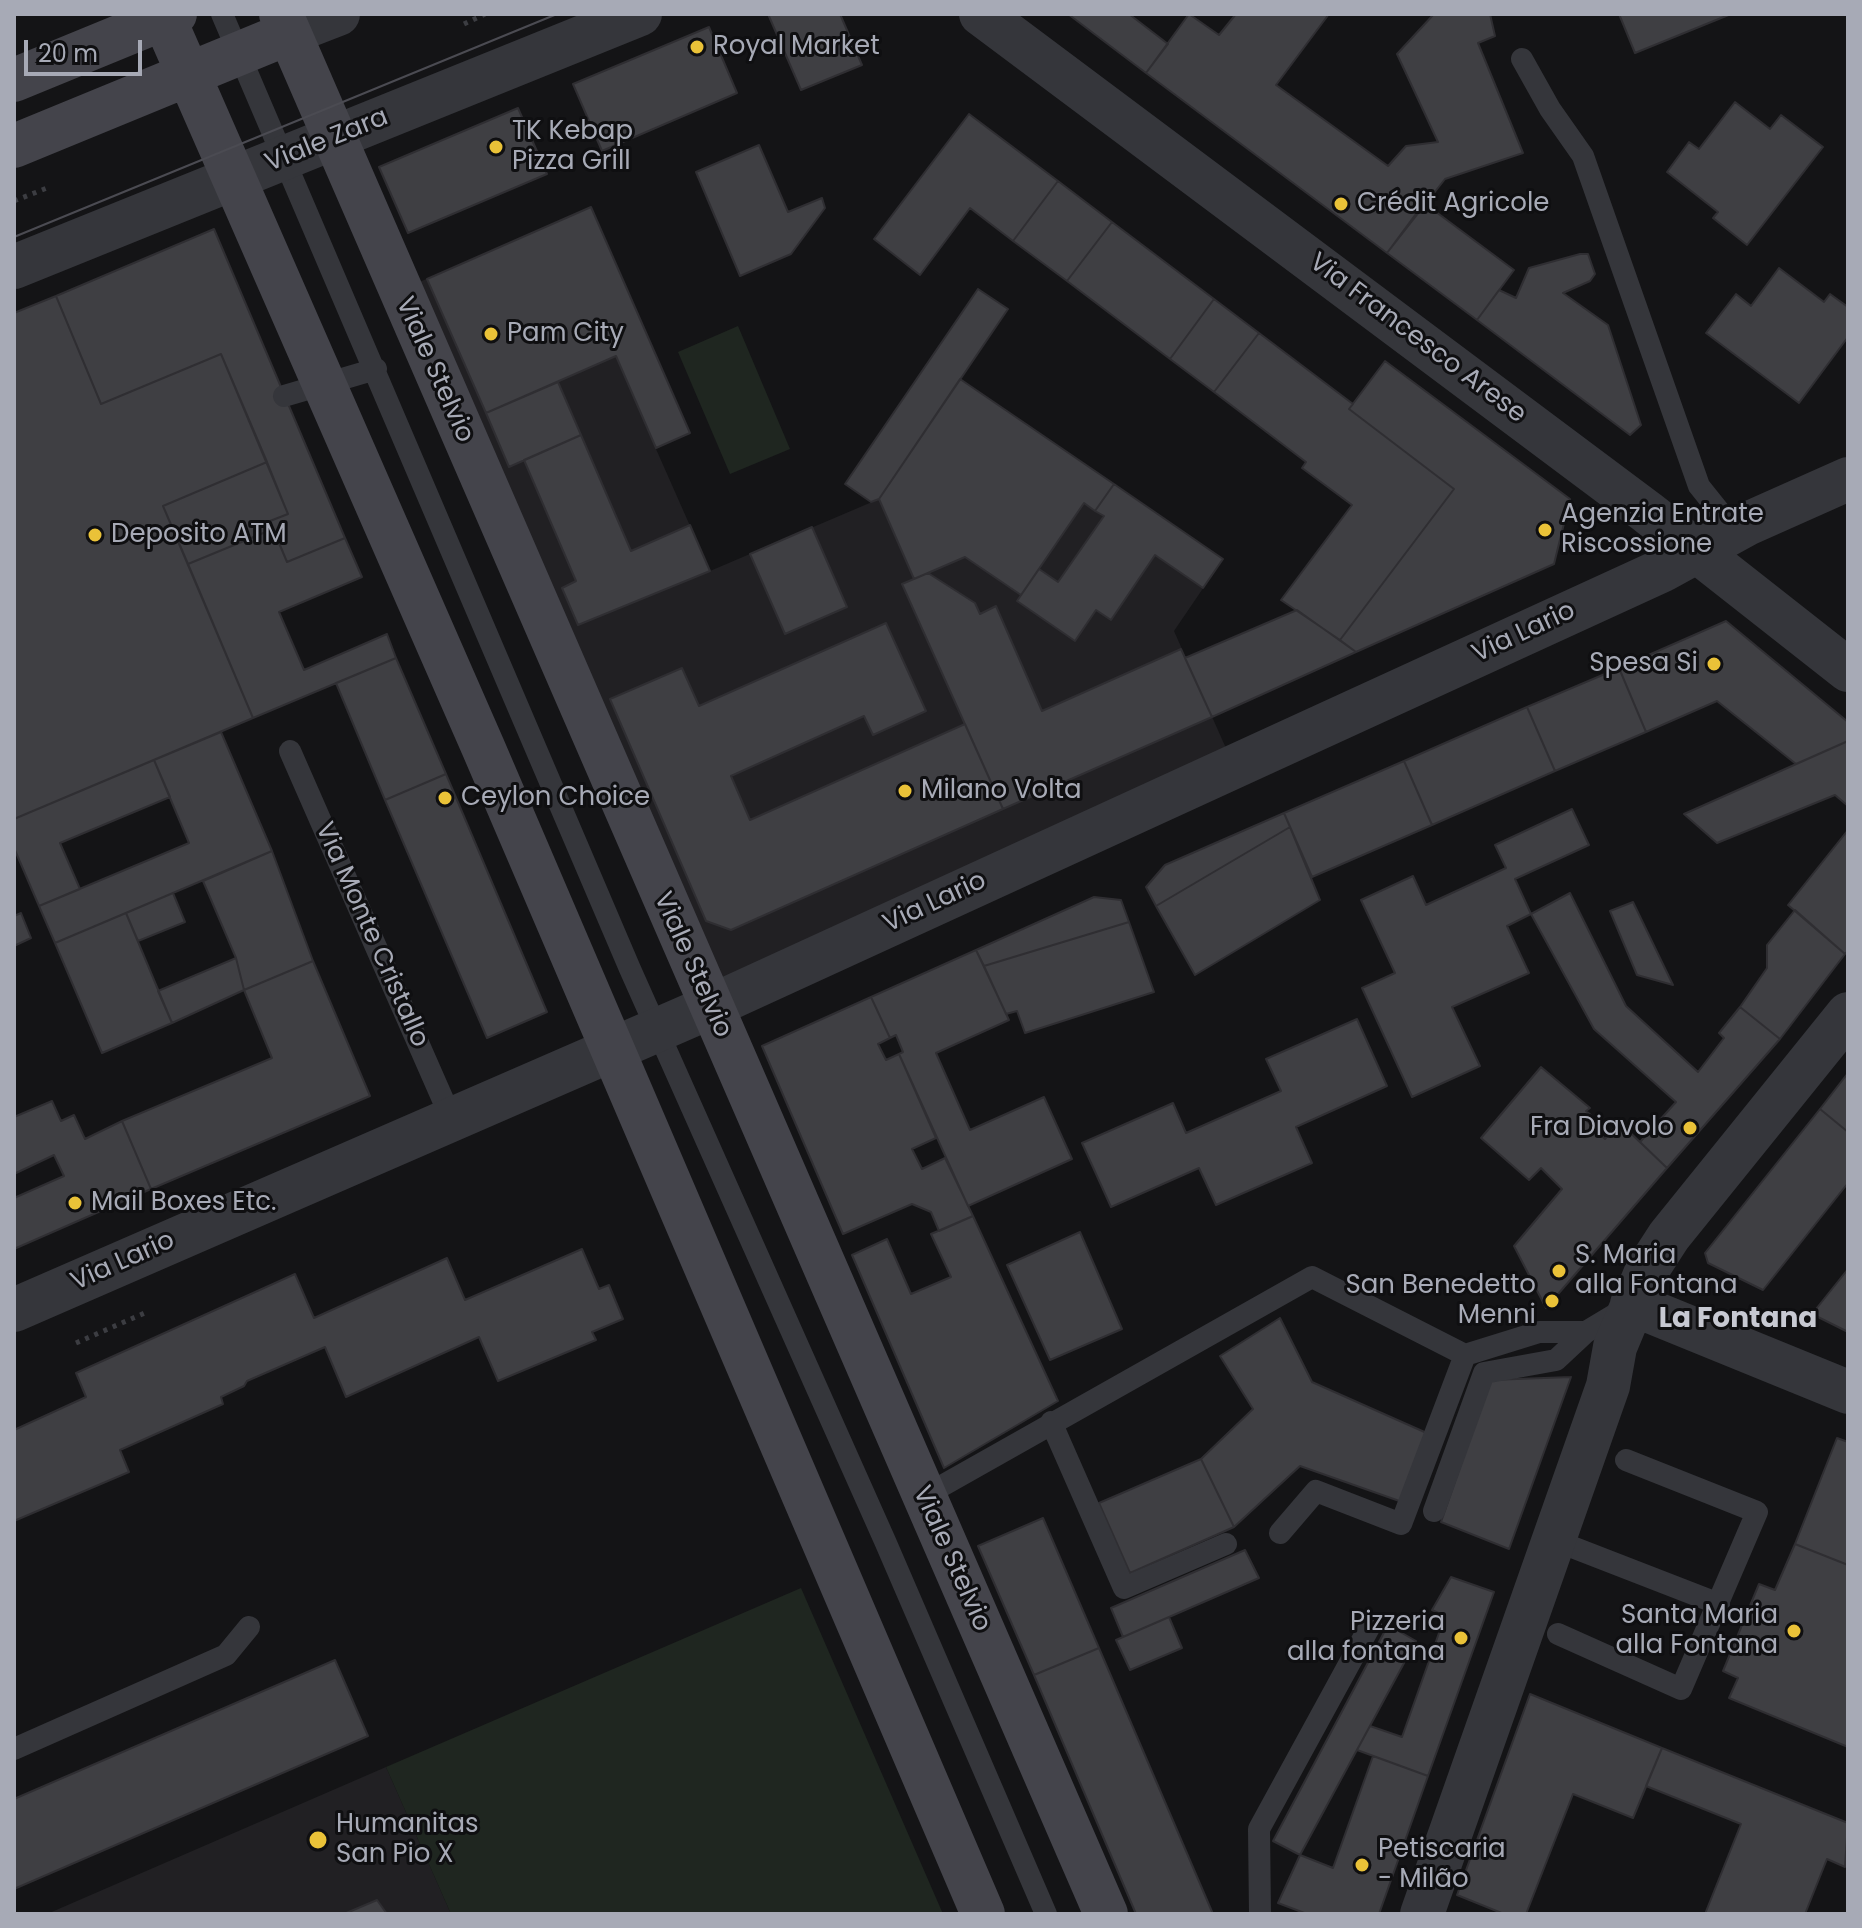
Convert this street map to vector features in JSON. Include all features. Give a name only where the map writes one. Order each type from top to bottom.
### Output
[{"type":"main road","points":[[14,80],[167,15],[234,178],[304,390],[612,1047],[983,1914]]},
{"type":"main road","points":[[14,146],[189,74],[231,34],[285,24]]},
{"type":"main road","name":"Viale Stelvio","points":[[285,24],[1106,1914]]},
{"type":"street","points":[[285,24],[338,14]]},
{"type":"street","name":"Viale Zara","points":[[14,267],[640,14]]},
{"type":"street","name":"Via Francesco Arese","points":[[981,14],[1717,541],[1848,670]]},
{"type":"street","name":"Via Lario","points":[[14,1310],[612,1047],[711,1007],[1848,479]]},
{"type":"street","points":[[1422,1914],[1608,1386],[1615,1347],[1632,1304],[1669,1236],[1848,1014]]},
{"type":"street","points":[[1632,1304],[1848,1392]]},
{"type":"lane","name":"Viale Stelvio","points":[[231,34],[656,1029],[885,1541],[1046,1914]]},
{"type":"lane","points":[[1522,59],[1550,109],[1583,156],[1717,541]]},
{"type":"lane","points":[[304,390],[376,369]]},
{"type":"lane","name":"Via Monte Cristallo","points":[[290,751],[451,1118]]},
{"type":"lane","points":[[924,1496],[1312,1277],[1465,1355],[1539,1332],[1586,1332]]},
{"type":"lane","points":[[1434,1511],[1484,1373],[1556,1360],[1586,1332],[1632,1304]]},
{"type":"lane","points":[[1280,1533],[1316,1491],[1401,1524],[1465,1355]]},
{"type":"lane","points":[[1051,1422],[1124,1588],[1226,1544]]},
{"type":"lane","points":[[1558,1634],[1681,1689],[1757,1512],[1626,1460]]},
{"type":"lane","points":[[1554,1540],[1719,1604]]},
{"type":"lane","points":[[1260,1914],[1259,1829],[1371,1624]]},
{"type":"lane","points":[[14,1749],[226,1655],[249,1627]]},
{"type":"path","points":[[464,24],[485,14]]},
{"type":"path","points":[[14,201],[47,188]]},
{"type":"path","points":[[76,1343],[147,1312]]},
{"type":"shaded area","points":[[591,207],[690,433],[656,449],[710,571],[879,499],[960,379],[1223,559],[1174,631],[1229,755],[713,997],[408,287]]},
{"type":"shaded area","points":[[738,326],[790,449],[730,474],[678,352]]},
{"type":"shaded area","points":[[801,1588],[943,1914],[451,1914],[386,1767]]},
{"type":"shaded area","name":"Humanitas San Pio X","points":[[386,1767],[451,1914],[47,1914]]},
{"type":"building","points":[[768,14],[840,14],[862,65],[801,90]]},
{"type":"building","points":[[1068,14],[1129,14],[1168,44],[1146,73]]},
{"type":"building","points":[[1189,14],[1219,35],[1236,14],[1329,14],[1276,85],[1388,166],[1406,146],[1438,142],[1397,54],[1434,14],[1490,14],[1495,36],[1478,43],[1523,153],[1445,179],[1387,253],[1146,73]]},
{"type":"building","points":[[1619,14],[1731,14],[1635,53]]},
{"type":"building","points":[[709,27],[737,93],[602,151],[573,84]]},
{"type":"building","points":[[1735,102],[1770,129],[1781,115],[1823,147],[1747,245],[1713,218],[1718,212],[1667,172],[1689,142],[1699,149]]},
{"type":"building","points":[[518,108],[547,174],[408,233],[379,167]]},
{"type":"building","points":[[969,114],[1058,181],[1013,241],[970,208],[920,275],[874,239]]},
{"type":"building","points":[[759,145],[788,212],[822,198],[825,208],[791,254],[740,276],[696,172]]},
{"type":"building","points":[[1058,181],[1112,222],[1067,281],[1013,241]]},
{"type":"building","points":[[1424,203],[1514,270],[1477,320],[1387,253]]},
{"type":"building","points":[[591,207],[690,433],[656,448],[616,356],[486,413],[427,279]]},
{"type":"building","points":[[1112,222],[1214,299],[1170,359],[1067,281]]},
{"type":"building","points":[[214,229],[345,538],[287,562],[270,521],[288,514],[221,354],[101,404],[56,296]]},
{"type":"building","points":[[1588,254],[1595,274],[1590,281],[1563,293],[1608,325],[1641,425],[1630,435],[1477,320],[1499,290],[1516,298],[1529,268]]},
{"type":"building","points":[[1779,268],[1824,302],[1830,294],[1848,307],[1848,337],[1799,403],[1706,333],[1736,294],[1751,306]]},
{"type":"building","points":[[978,289],[1008,309],[879,499],[871,502],[845,484]]},
{"type":"building","name":"Deposito ATM","points":[[56,296],[101,404],[221,354],[267,462],[163,506],[253,718],[14,819],[14,313]]},
{"type":"building","points":[[1214,299],[1259,333],[1214,392],[1170,359]]},
{"type":"building","points":[[1259,333],[1353,404],[1349,409],[1454,489],[1340,640],[1281,600],[1352,505],[1302,468],[1306,462],[1214,392]]},
{"type":"building","points":[[1385,361],[1570,499],[1554,564],[1356,652],[1340,640],[1454,489],[1349,409]]},
{"type":"building","points":[[960,379],[1114,484],[1095,511],[1084,503],[1021,595],[965,557],[914,579],[879,499]]},
{"type":"building","points":[[558,382],[581,435],[509,467],[486,413]]},
{"type":"building","points":[[581,435],[631,551],[690,525],[710,571],[578,625],[562,588],[576,581],[524,460]]},
{"type":"building","points":[[267,462],[288,514],[270,521],[273,529],[188,564],[163,506]]},
{"type":"building","points":[[1114,484],[1223,559],[1203,588],[1155,555],[1111,620],[1096,610],[1075,641],[1017,601],[1039,569],[1058,582],[1104,516],[1095,511]]},
{"type":"building","points":[[812,527],[847,607],[785,634],[750,554]]},
{"type":"building","points":[[273,529],[287,562],[345,538],[362,577],[279,612],[304,670],[387,634],[396,658],[253,718],[188,564]]},
{"type":"building","points":[[928,573],[975,603],[980,614],[996,606],[1042,711],[1181,649],[1212,717],[1003,809],[902,584]]},
{"type":"building","points":[[1297,610],[1356,652],[1212,717],[1185,658]]},
{"type":"building","points":[[1726,621],[1848,722],[1848,741],[1796,764],[1717,701],[1646,732],[1619,668]]},
{"type":"building","name":"Milano Volta","points":[[886,623],[926,711],[873,735],[864,716],[731,776],[750,820],[965,724],[1003,809],[731,930],[706,921],[610,699],[682,668],[699,706]]},
{"type":"building","points":[[396,658],[446,774],[385,800],[336,683]]},
{"type":"building","points":[[1619,668],[1646,732],[1555,771],[1527,707]]},
{"type":"building","points":[[1527,707],[1555,771],[1432,825],[1404,761]]},
{"type":"building","points":[[221,732],[272,851],[55,943],[39,906],[189,843],[154,760]]},
{"type":"building","points":[[1848,741],[1848,806],[1835,795],[1717,843],[1684,814]]},
{"type":"building","points":[[154,760],[170,797],[60,843],[80,889],[39,906],[14,848],[14,819]]},
{"type":"building","points":[[1404,761],[1432,825],[1312,877],[1284,813]]},
{"type":"building","points":[[446,774],[547,1012],[487,1038],[385,800]]},
{"type":"building","points":[[1572,809],[1589,845],[1515,879],[1531,914],[1507,926],[1529,973],[1452,1007],[1480,1066],[1412,1097],[1362,988],[1395,973],[1361,900],[1413,876],[1426,905],[1506,868],[1495,845]]},
{"type":"building","points":[[1284,813],[1290,827],[1156,906],[1146,887],[1165,865]]},
{"type":"building","points":[[1290,827],[1320,900],[1195,975],[1156,906]]},
{"type":"building","points":[[1848,830],[1848,951],[1845,954],[1788,905]]},
{"type":"building","points":[[272,851],[313,961],[244,990],[236,958],[203,881]]},
{"type":"building","points":[[173,893],[185,922],[138,941],[126,913]]},
{"type":"building","points":[[1570,893],[1626,1006],[1698,1072],[1724,1038],[1719,1033],[1740,1007],[1780,1039],[1667,1168],[1640,1142],[1676,1102],[1594,1029],[1531,914]]},
{"type":"building","points":[[1094,897],[1121,900],[1129,922],[984,966],[976,950]]},
{"type":"building","points":[[1633,902],[1673,985],[1637,975],[1610,911]]},
{"type":"building","points":[[1795,910],[1845,954],[1780,1039],[1740,1007],[1767,968],[1767,945]]},
{"type":"building","points":[[21,913],[31,938],[14,946],[14,916]]},
{"type":"building","points":[[126,913],[172,1023],[102,1053],[55,943]]},
{"type":"building","points":[[1129,922],[1154,992],[1025,1033],[1017,1011],[1006,1014],[984,966]]},
{"type":"building","points":[[976,950],[1009,1020],[936,1053],[970,1130],[1044,1097],[1072,1159],[968,1206],[899,1054],[903,1052],[896,1035],[890,1038],[871,997]]},
{"type":"building","points":[[236,958],[244,990],[172,1023],[158,991]]},
{"type":"building","points":[[313,961],[370,1096],[151,1189],[122,1121],[272,1058],[244,990]]},
{"type":"building","points":[[871,997],[890,1038],[878,1044],[886,1060],[899,1054],[936,1138],[912,1149],[922,1169],[945,1158],[973,1216],[939,1231],[931,1212],[912,1204],[843,1234],[762,1046]]},
{"type":"building","points":[[1357,1019],[1387,1086],[1296,1127],[1312,1163],[1216,1205],[1199,1168],[1111,1207],[1082,1143],[1173,1103],[1186,1133],[1281,1091],[1266,1059]]},
{"type":"building","points":[[1541,1067],[1590,1108],[1586,1111],[1592,1116],[1587,1121],[1605,1139],[1619,1122],[1667,1168],[1546,1308],[1514,1246],[1562,1189],[1541,1168],[1529,1180],[1481,1138]]},
{"type":"building","points":[[1848,1073],[1848,1132],[1820,1109]]},
{"type":"building","points":[[52,1101],[61,1121],[74,1115],[85,1139],[122,1121],[151,1189],[14,1249],[14,1198],[64,1176],[54,1155],[14,1174],[14,1117]]},
{"type":"building","points":[[1820,1109],[1848,1132],[1848,1183],[1763,1290],[1708,1263],[1705,1253]]},
{"type":"building","points":[[973,1216],[1058,1401],[944,1468],[852,1255],[887,1239],[911,1294],[951,1277],[931,1234]]},
{"type":"building","points":[[1080,1232],[1122,1329],[1050,1360],[1007,1265]]},
{"type":"building","points":[[582,1249],[599,1289],[609,1285],[623,1319],[592,1332],[596,1340],[498,1381],[479,1337],[346,1397],[325,1347],[247,1381],[244,1386],[221,1397],[223,1404],[120,1450],[129,1472],[14,1521],[14,1430],[86,1397],[76,1373],[295,1274],[314,1318],[447,1258],[465,1300]]},
{"type":"building","points":[[1848,1269],[1848,1332],[1812,1314]]},
{"type":"building","points":[[1280,1318],[1312,1382],[1429,1434],[1405,1503],[1300,1466],[1234,1527],[1201,1459],[1253,1409],[1220,1356]]},
{"type":"building","points":[[1571,1377],[1509,1549],[1441,1522],[1490,1380]]},
{"type":"building","points":[[1837,1438],[1848,1442],[1848,1565],[1795,1544]]},
{"type":"building","points":[[1201,1459],[1234,1527],[1130,1573],[1099,1503]]},
{"type":"building","points":[[1043,1518],[1099,1648],[1034,1675],[978,1546]]},
{"type":"building","name":"Santa Maria alla Fontana","points":[[1795,1544],[1848,1565],[1848,1747],[1729,1698],[1738,1678],[1723,1671],[1759,1584],[1775,1590]]},
{"type":"building","points":[[1245,1550],[1259,1578],[1123,1637],[1111,1608]]},
{"type":"building","points":[[1451,1577],[1494,1592],[1428,1776],[1357,1750],[1370,1726],[1402,1737],[1445,1616],[1432,1610]]},
{"type":"building","points":[[1169,1617],[1182,1648],[1130,1670],[1116,1640]]},
{"type":"building","points":[[1388,1625],[1416,1641],[1300,1855],[1273,1841]]},
{"type":"building","points":[[1099,1648],[1213,1914],[1136,1914],[1034,1675]]},
{"type":"building","points":[[335,1660],[368,1736],[14,1889],[14,1799]]},
{"type":"building","points":[[1530,1694],[1662,1748],[1633,1818],[1573,1794],[1526,1914],[1504,1914],[1457,1895]]},
{"type":"building","points":[[1662,1748],[1848,1823],[1845,1867],[1827,1859],[1805,1914],[1705,1914],[1741,1824],[1646,1786]]},
{"type":"building","points":[[1373,1756],[1428,1776],[1379,1914],[1307,1914],[1278,1903],[1300,1855],[1333,1868]]},
{"type":"building","points":[[377,1900],[387,1914],[344,1914]]},
{"type":"tram line","points":[[14,237],[557,14]]},
{"type":"place","name":"Royal Market","points":[[697,47]]},
{"type":"place","name":"TK Kebap Pizza Grill","points":[[496,147]]},
{"type":"place","name":"Crédit Agricole","points":[[1341,204]]},
{"type":"place","name":"Pam City","points":[[491,334]]},
{"type":"place","name":"Agenzia Entrate Riscossione","points":[[1545,530]]},
{"type":"place","name":"Deposito ATM","points":[[95,535]]},
{"type":"place","name":"Spesa Si","points":[[1714,664]]},
{"type":"place","name":"Milano Volta","points":[[905,791]]},
{"type":"place","name":"Ceylon Choice","points":[[445,798]]},
{"type":"place","name":"Fra Diavolo","points":[[1690,1128]]},
{"type":"place","name":"Mail Boxes Etc.","points":[[75,1203]]},
{"type":"place","name":"S. Maria alla Fontana","points":[[1559,1271]]},
{"type":"place","name":"San Benedetto Menni","points":[[1552,1301]]},
{"type":"place","name":"Santa Maria alla Fontana","points":[[1794,1631]]},
{"type":"place","name":"Pizzeria alla fontana","points":[[1461,1638]]},
{"type":"place","name":"Humanitas San Pio X","points":[[318,1840]]},
{"type":"place","name":"Petiscaria - Milão","points":[[1362,1865]]},
{"type":"district","name":"La Fontana","points":[[1738,1320]]}]
